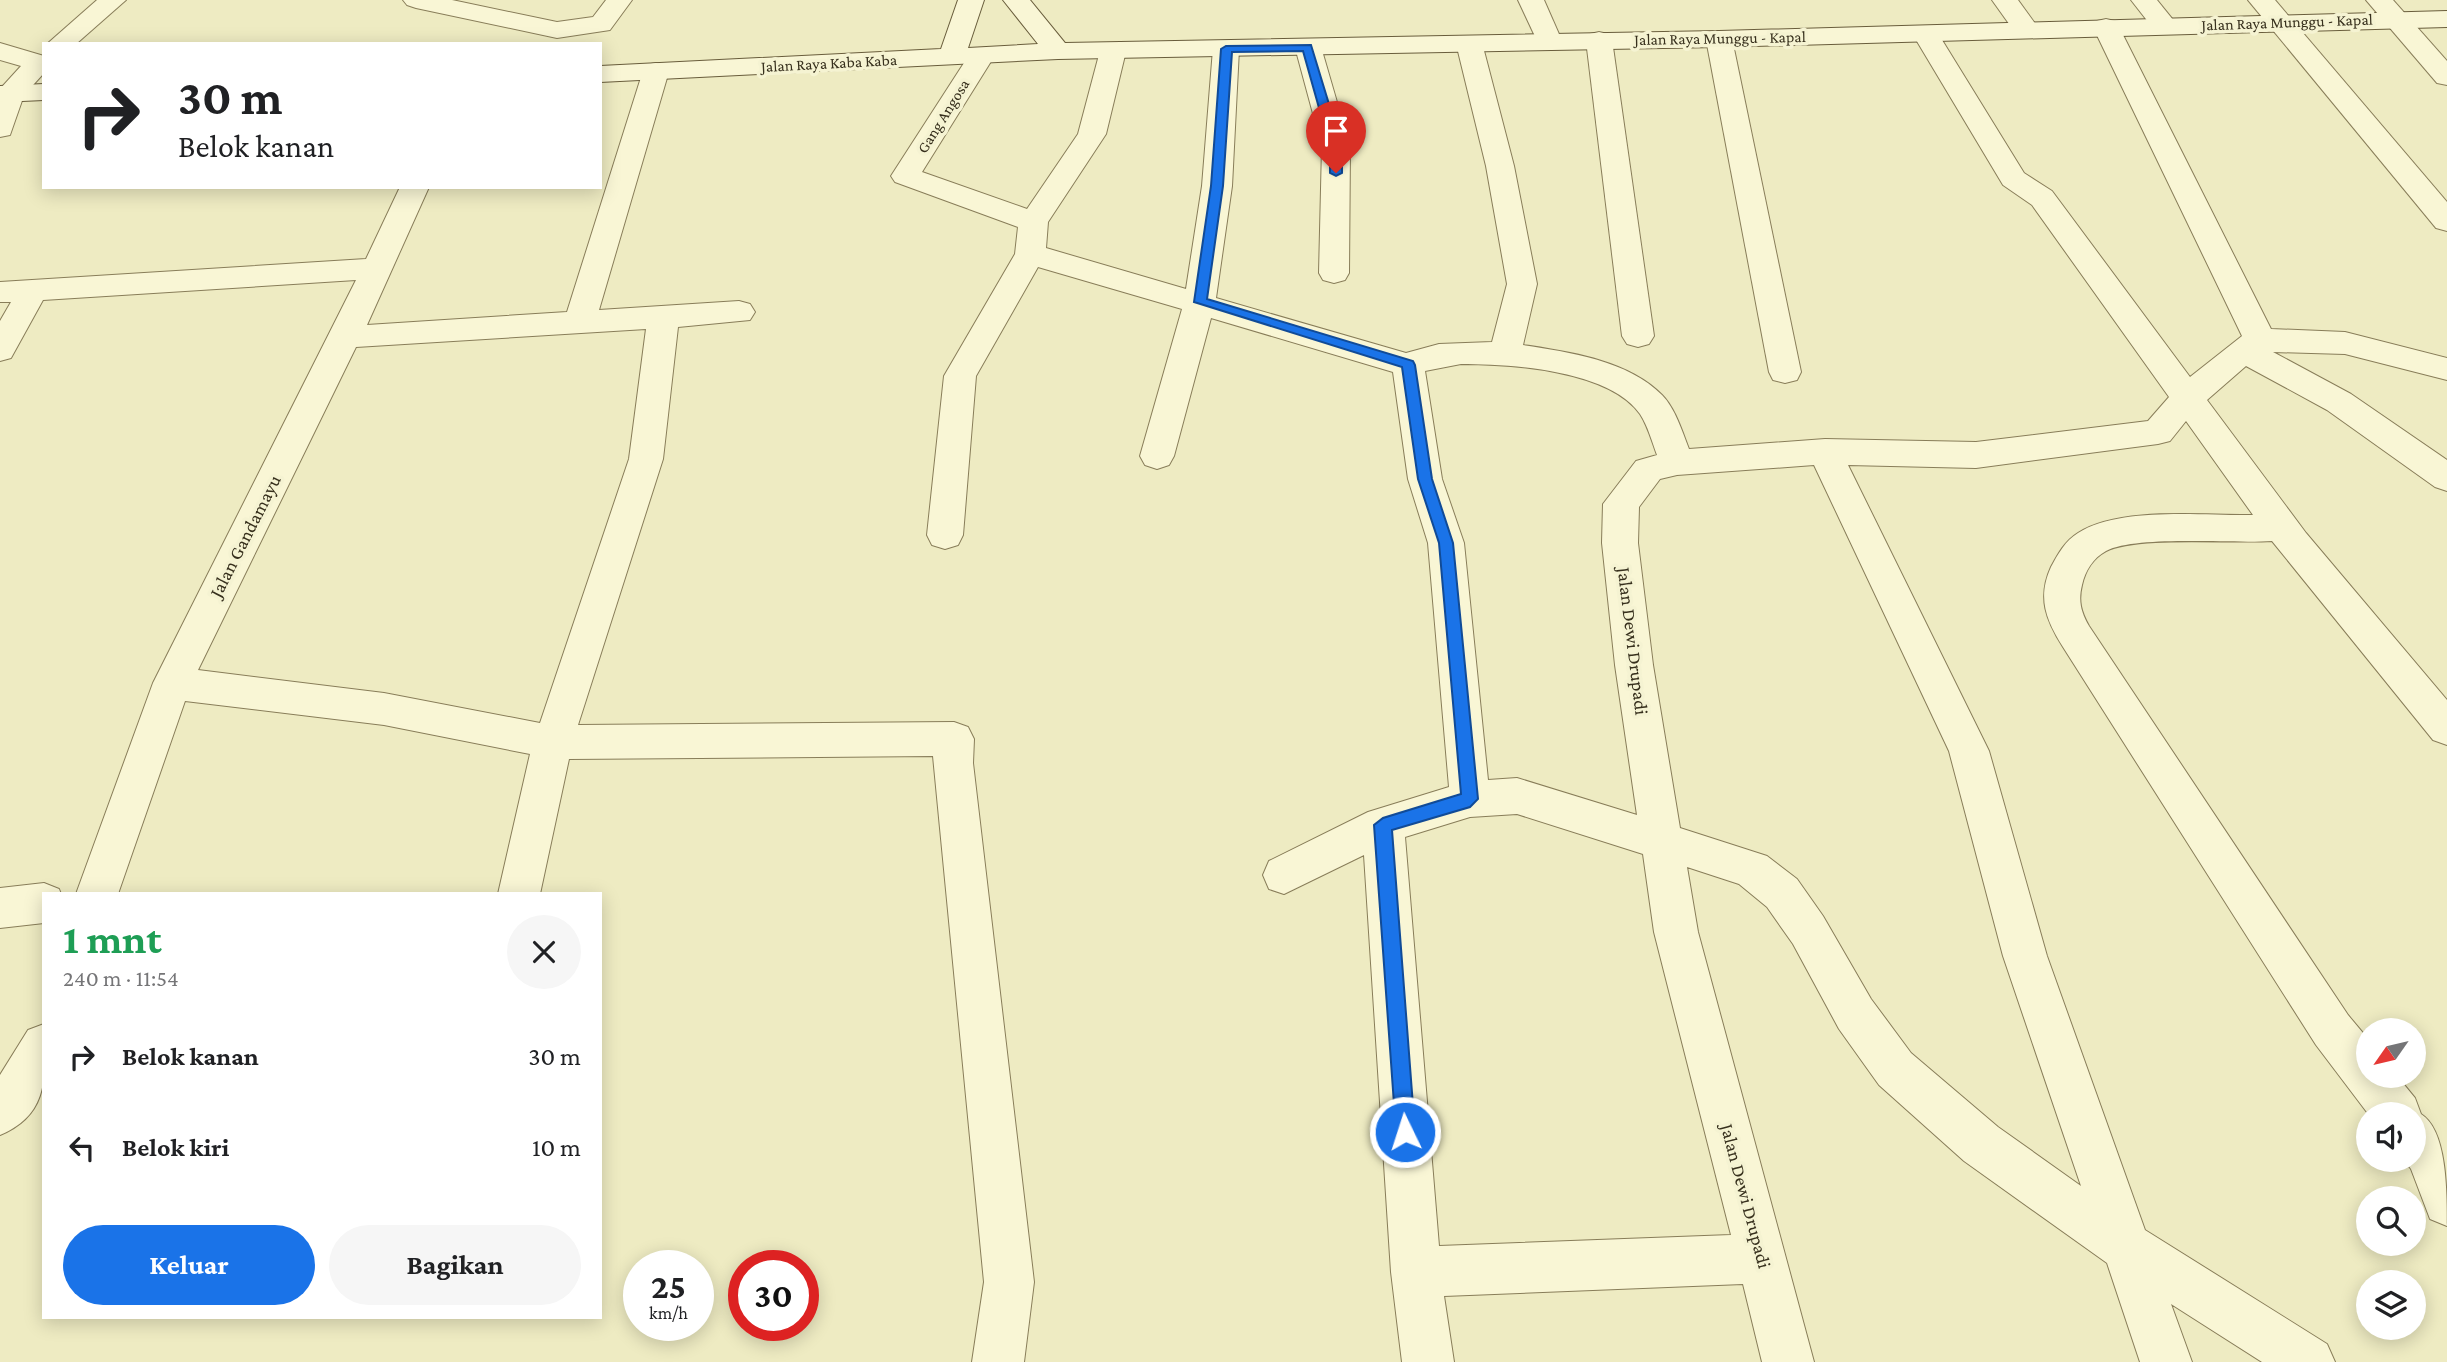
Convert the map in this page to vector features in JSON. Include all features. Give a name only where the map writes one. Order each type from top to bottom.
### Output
[{"type":"street","points":[[62,42],[113,0]]},
{"type":"street","points":[[418,0],[553,37],[601,24],[619,0]]},
{"type":"street","points":[[952,57],[971,0]]},
{"type":"street","points":[[1016,0],[1058,51]]},
{"type":"street","points":[[1531,0],[1549,41]]},
{"type":"street","points":[[2005,0],[2026,29]]},
{"type":"street","points":[[2144,0],[2165,26]]},
{"type":"street","points":[[2261,0],[2447,221]]},
{"type":"street","points":[[2388,10],[2447,77]]},
{"type":"street","name":"Jalan Raya Munggu - Kapal","points":[[1058,51],[1719,39],[2165,26],[2282,22],[2388,10],[2447,19]]},
{"type":"street","points":[[2106,27],[2252,345],[2447,478]]},
{"type":"street","points":[[1925,33],[2013,179],[2042,198],[2186,399],[2282,527],[2447,728]]},
{"type":"street","points":[[1719,39],[1785,372]]},
{"type":"street","points":[[1599,40],[1638,336]]},
{"type":"street","points":[[1469,43],[1500,166],[1522,284],[1507,344]]},
{"type":"street","points":[[1308,47],[1336,147],[1334,273]]},
{"type":"street","points":[[1157,456],[1200,302],[1217,186],[1226,49]]},
{"type":"street","points":[[0,51],[41,60]]},
{"type":"street","name":"Jalan Raya Kaba Kaba","points":[[602,74],[1058,51]]},
{"type":"street","points":[[945,535],[960,376],[1031,237],[1092,134],[1113,51]]},
{"type":"street","name":"Gang Angosa","points":[[982,55],[905,176],[1031,237]]},
{"type":"street","points":[[0,128],[5,94],[41,60]]},
{"type":"street","points":[[580,322],[656,71]]},
{"type":"street","points":[[5,94],[42,92]]},
{"type":"street","name":"Jalan Gandamayu","points":[[98,892],[172,683],[345,337],[414,189]]},
{"type":"street","points":[[1031,237],[1200,302],[1408,365],[1440,355],[1507,344],[1570,362],[1620,382],[1650,403],[1677,461]]},
{"type":"street","points":[[0,292],[376,269]]},
{"type":"street","points":[[0,350],[33,290]]},
{"type":"street","points":[[345,337],[738,312]]},
{"type":"street","points":[[519,892],[553,742],[646,460],[663,317]]},
{"type":"street","points":[[2252,345],[2345,343],[2447,369]]},
{"type":"street","name":"Jalan Dewi Drupadi","points":[[1788,1362],[1676,932],[1634,665],[1620,543],[1621,504],[1648,470],[1677,461],[1825,452],[1976,455],[2092,438],[2158,432],[2186,399],[2252,345]]},
{"type":"street","points":[[1408,365],[1425,479],[1446,543],[1470,799]]},
{"type":"street","points":[[1825,452],[1969,751],[2025,956],[2166,1362]]},
{"type":"street","points":[[2282,527],[2133,533],[2098,539],[2076,558],[2064,575],[2062,610],[2094,664],[2324,1019],[2356,1060]]},
{"type":"street","points":[[172,683],[384,709],[553,742],[954,738],[953,763],[1009,1282],[998,1362]]},
{"type":"street","points":[[1284,875],[1383,825],[1470,799],[1517,796],[1752,869],[1782,892],[1808,930],[1855,1014],[1895,1069],[1981,1144],[2126,1247],[2309,1362]]},
{"type":"street","points":[[1383,825],[1416,1272],[1428,1362]]},
{"type":"street","points":[[0,908],[42,903]]},
{"type":"street","points":[[0,1112],[27,1078],[42,1050]]},
{"type":"street","points":[[2377,1088],[2388,1102]]},
{"type":"street","points":[[2426,1150],[2447,1202]]},
{"type":"street","points":[[1416,1272],[1763,1259]]},
{"type":"route","points":[[1336,173],[1336,147],[1308,47],[1226,49],[1217,186],[1200,302],[1408,365],[1425,479],[1446,543],[1470,799],[1383,825],[1405,1132]]}]
